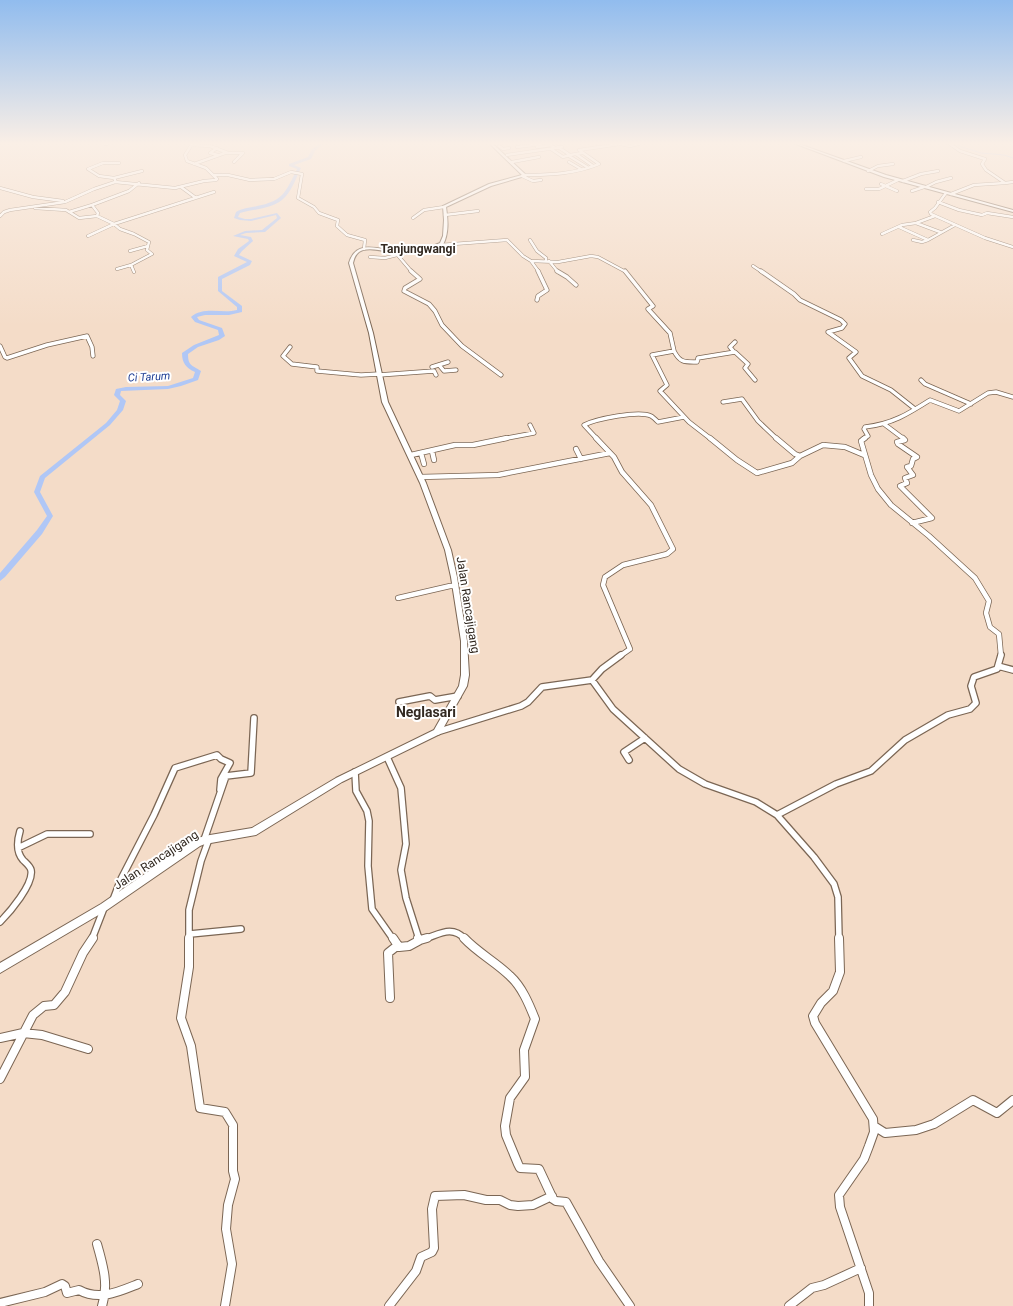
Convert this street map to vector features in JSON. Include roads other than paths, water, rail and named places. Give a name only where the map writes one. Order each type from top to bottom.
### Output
[{"type":"main road","points":[[364,249],[377,249],[396,254],[440,245],[445,236],[444,207],[448,205]]},
{"type":"main road","points":[[991,205],[1013,211]]},
{"type":"main road","name":"Jalan Rancajigang","points":[[0,968],[104,907],[206,840],[253,832],[339,780],[437,732],[458,696],[466,675],[456,586],[448,550],[420,477],[411,455],[386,406],[371,333],[351,263],[353,255],[364,249]]},
{"type":"street","points":[[0,216],[7,211],[44,205]]},
{"type":"street","points":[[69,212],[92,205],[98,213],[98,216]]},
{"type":"street","points":[[88,236],[114,224],[175,205]]},
{"type":"street","points":[[310,205],[319,213],[339,221],[337,226],[347,235],[365,240],[364,249]]},
{"type":"street","points":[[937,205],[930,212],[935,216],[985,238],[1013,247]]},
{"type":"street","points":[[946,205],[959,210],[982,215],[987,213],[1013,217]]},
{"type":"street","points":[[29,207],[66,210],[79,218],[98,216],[114,224],[125,232],[135,234],[149,242],[147,250],[151,254],[131,265],[117,269]]},
{"type":"street","points":[[413,218],[424,210],[444,207]]},
{"type":"street","points":[[445,215],[478,211]]},
{"type":"street","points":[[882,234],[892,229],[916,223],[935,216]]},
{"type":"street","points":[[916,223],[940,232]]},
{"type":"street","points":[[913,240],[922,242],[928,240],[955,225]]},
{"type":"street","points":[[899,227],[928,240]]},
{"type":"street","points":[[892,229],[898,232]]},
{"type":"street","points":[[440,245],[507,240],[523,256],[531,261],[542,277],[547,290],[538,296],[537,300]]},
{"type":"street","points":[[530,240],[537,251],[546,258],[558,273],[576,285]]},
{"type":"street","points":[[130,251],[148,246]]},
{"type":"street","points":[[370,257],[385,258],[396,254],[420,279],[405,288],[404,291],[429,304],[435,311],[442,325],[462,346],[501,375]]},
{"type":"street","points":[[531,261],[562,261],[594,256],[606,260],[622,269],[630,276],[653,306],[648,309],[670,333],[678,361],[698,362],[698,358],[734,352]]},
{"type":"street","points":[[131,265],[134,272]]},
{"type":"street","points":[[753,266],[794,294],[800,300],[841,320],[845,324],[842,328],[828,332],[856,352],[856,354],[848,358],[861,375],[891,390],[915,409]]},
{"type":"street","points":[[0,346],[5,357],[7,358],[47,345],[87,336],[94,356]]},
{"type":"street","points":[[735,342],[730,347],[748,364],[745,368],[755,380]]},
{"type":"street","points":[[290,347],[286,350],[283,356],[292,364],[317,367],[317,371],[361,375],[435,373],[431,365],[439,365],[448,362]]},
{"type":"street","points":[[674,351],[654,354],[652,357],[667,385],[660,390],[684,417],[737,460],[759,473],[785,466],[792,463],[800,456],[827,445],[844,447],[864,455]]},
{"type":"street","points":[[439,365],[444,371],[456,370]]},
{"type":"street","points":[[921,380],[925,384],[971,404]]},
{"type":"street","points":[[777,815],[836,784],[870,771],[887,757],[897,746],[914,734],[948,715],[970,709],[976,703],[971,686],[974,677],[982,673],[994,671],[998,666],[1001,655],[1000,636],[988,624],[986,613],[989,601],[986,594],[974,578],[929,536],[895,509],[878,488],[864,455],[861,441],[868,436],[864,428],[884,424],[904,416],[930,400],[959,411],[983,395],[992,392],[1013,397]]},
{"type":"street","points":[[723,402],[742,399],[749,405],[751,411],[760,424],[795,454],[800,456]]},
{"type":"street","points":[[437,732],[521,706],[528,702],[542,687],[592,680],[602,669],[630,649],[603,585],[605,577],[623,565],[667,554],[673,549],[651,505],[622,472],[610,453],[585,427],[584,424],[620,416],[648,415],[658,422],[684,417]]},
{"type":"street","points":[[884,424],[904,440],[897,442],[898,444],[916,456],[911,466],[907,467],[913,475],[905,479],[907,484],[901,485],[901,487],[932,518],[912,523]]},
{"type":"street","points":[[411,455],[432,451],[455,444],[474,445],[534,433],[530,425]]},
{"type":"street","points":[[576,449],[581,459]]},
{"type":"street","points":[[432,451],[434,460]]},
{"type":"street","points":[[422,453],[424,464]]},
{"type":"street","points":[[420,477],[498,475],[610,453]]},
{"type":"street","points":[[896,483],[906,481]]},
{"type":"street","points":[[398,598],[450,586],[456,586]]},
{"type":"street","points":[[998,666],[1013,670]]},
{"type":"street","points":[[592,680],[613,709],[688,775],[705,784],[756,802],[777,815],[814,857],[834,884],[838,897],[840,972],[833,991],[821,1003],[813,1016],[815,1023],[873,1119],[874,1132],[864,1159],[839,1195],[840,1207],[869,1293],[869,1306]]},
{"type":"street","points":[[399,702],[430,696],[435,700],[458,696]]},
{"type":"street","points":[[220,790],[228,775],[251,773],[254,718]]},
{"type":"street","points":[[629,760],[624,752],[645,738]]},
{"type":"street","points":[[113,901],[120,879],[154,815],[175,768],[217,755],[221,760],[230,763],[221,779],[220,790],[206,840],[190,910],[189,967],[182,1018],[192,1046],[199,1105],[203,1110],[225,1112],[233,1125],[233,1171],[235,1179],[228,1205],[226,1229],[232,1264],[225,1306]]},
{"type":"street","points":[[387,757],[401,788],[406,844],[401,870],[406,898],[417,936],[420,940]]},
{"type":"street","points":[[355,772],[356,791],[367,811],[369,821],[368,866],[372,910],[400,948],[420,940],[456,931],[482,955],[513,978],[527,1001],[535,1019],[535,1023],[524,1050],[525,1077],[510,1098],[505,1132],[520,1168],[539,1169],[556,1201],[566,1202],[599,1261],[630,1306]]},
{"type":"street","points":[[0,922],[14,907],[31,872],[31,868],[19,856],[18,848],[20,831]]},
{"type":"street","points":[[18,848],[47,834],[90,834]]},
{"type":"street","points":[[0,1079],[33,1015],[44,1006],[54,1005],[65,992],[78,963],[94,936],[104,907]]},
{"type":"street","points":[[190,934],[241,929]]},
{"type":"street","points":[[390,998],[388,953],[398,945]]},
{"type":"street","points":[[0,1038],[23,1033],[42,1035],[88,1049]]},
{"type":"street","points":[[874,1126],[886,1133],[916,1130],[934,1124],[973,1100],[997,1113],[1013,1100]]},
{"type":"street","points":[[389,1306],[416,1271],[420,1257],[432,1252],[434,1246],[431,1218],[434,1210],[433,1200],[435,1196],[464,1195],[486,1200],[500,1200],[510,1205],[518,1206],[533,1205],[552,1196]]},
{"type":"street","points":[[98,1244],[104,1277],[105,1295],[102,1306]]},
{"type":"street","points":[[789,1306],[812,1288],[824,1285],[860,1268]]},
{"type":"street","points":[[0,1302],[45,1292],[62,1284],[65,1286],[66,1293],[78,1290],[89,1295],[105,1295],[138,1284]]},
{"type":"waterway","name":"Ci Tarum","points":[[0,578],[39,532],[50,516],[37,492],[42,477],[108,424],[120,410],[123,401],[117,395],[118,390],[130,388],[168,388],[196,379],[198,371],[190,368],[185,360],[185,353],[196,346],[222,336],[220,329],[197,321],[194,317],[205,313],[227,314],[240,311],[240,307],[220,291],[220,278],[248,264],[250,261],[236,256],[240,250],[251,241],[249,238],[235,236],[245,232],[263,231],[279,218],[277,214],[245,220],[236,217],[238,212],[267,205]]},
{"type":"district","name":"Tanjungwangi","points":[[418,249]]},
{"type":"district","name":"Neglasari","points":[[426,712]]}]
